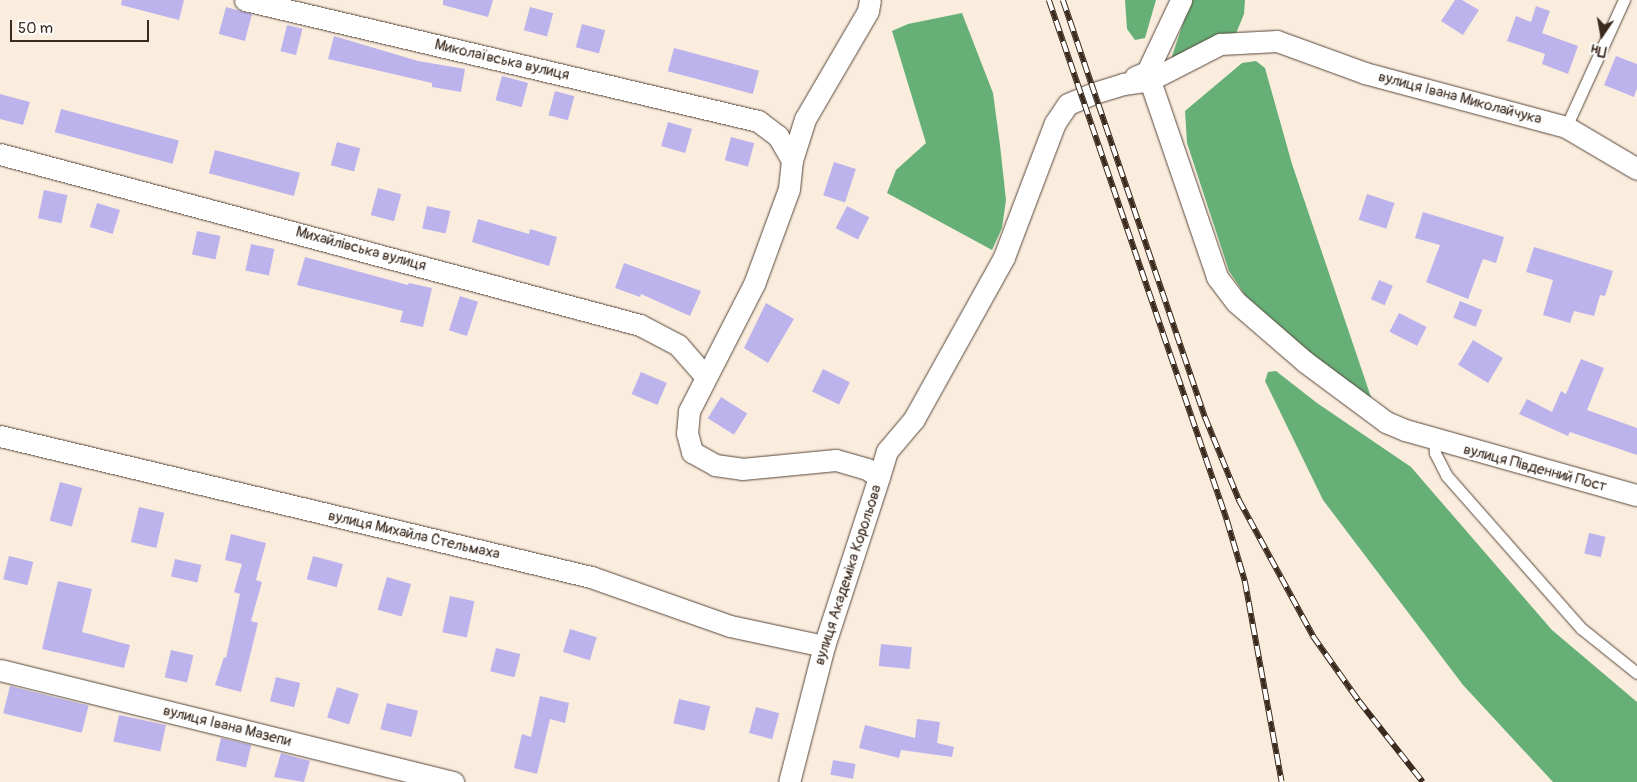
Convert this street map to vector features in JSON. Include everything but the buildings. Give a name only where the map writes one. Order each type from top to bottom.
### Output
[{"type":"street","name":"Миколаївська вулиця","points":[[245,0],[758,121],[778,136],[792,160]]},
{"type":"street","name":"вулиця Академіка Корольова","points":[[789,782],[824,646],[879,477],[867,469],[836,460],[742,469],[714,465],[692,452],[687,433],[689,411],[705,376],[754,284],[789,188],[792,160],[805,120],[868,11],[870,0]]},
{"type":"street","points":[[879,477],[887,452],[914,419],[1004,257],[1055,123],[1068,104],[1148,76],[1181,0]]},
{"type":"street","name":"вулиця Івана Миколайчука","points":[[1148,76],[1220,44],[1277,42],[1365,72],[1566,127],[1637,169]]},
{"type":"street","name":"вулиця Південний Пост","points":[[1148,76],[1217,277],[1236,302],[1304,361],[1386,422],[1434,439],[1637,495]]},
{"type":"street","name":"Михайлівська вулиця","points":[[0,154],[640,325],[678,345],[705,376]]},
{"type":"street","name":"вулиця Михайла Стельмаха","points":[[0,436],[591,577],[730,626],[824,646]]},
{"type":"street","name":"вулиця Івана Мазепи","points":[[0,670],[453,782]]},
{"type":"lane","points":[[1566,127],[1624,0]]},
{"type":"lane","points":[[1434,439],[1435,452],[1446,475],[1582,629],[1637,673]]},
{"type":"green space","points":[[1125,0],[1156,0],[1145,38],[1135,40],[1127,29]]},
{"type":"green space","points":[[1191,0],[1245,0],[1244,14],[1235,36],[1171,59]]},
{"type":"green space","points":[[962,13],[993,93],[1000,145],[1006,200],[1002,228],[992,250],[887,193],[896,170],[926,143],[892,31],[908,24]]},
{"type":"green space","points":[[1256,61],[1265,68],[1292,164],[1372,400],[1309,352],[1245,295],[1229,271],[1187,143],[1185,111],[1242,63]]},
{"type":"green space","points":[[1276,371],[1317,403],[1411,467],[1552,630],[1637,702],[1637,782],[1553,782],[1463,685],[1323,500],[1265,381],[1268,372]]},
{"type":"railway","points":[[1049,0],[1227,520],[1245,581],[1282,782]]},
{"type":"railway","points":[[1063,0],[1205,417],[1239,500],[1313,636],[1359,701],[1423,782]]}]
